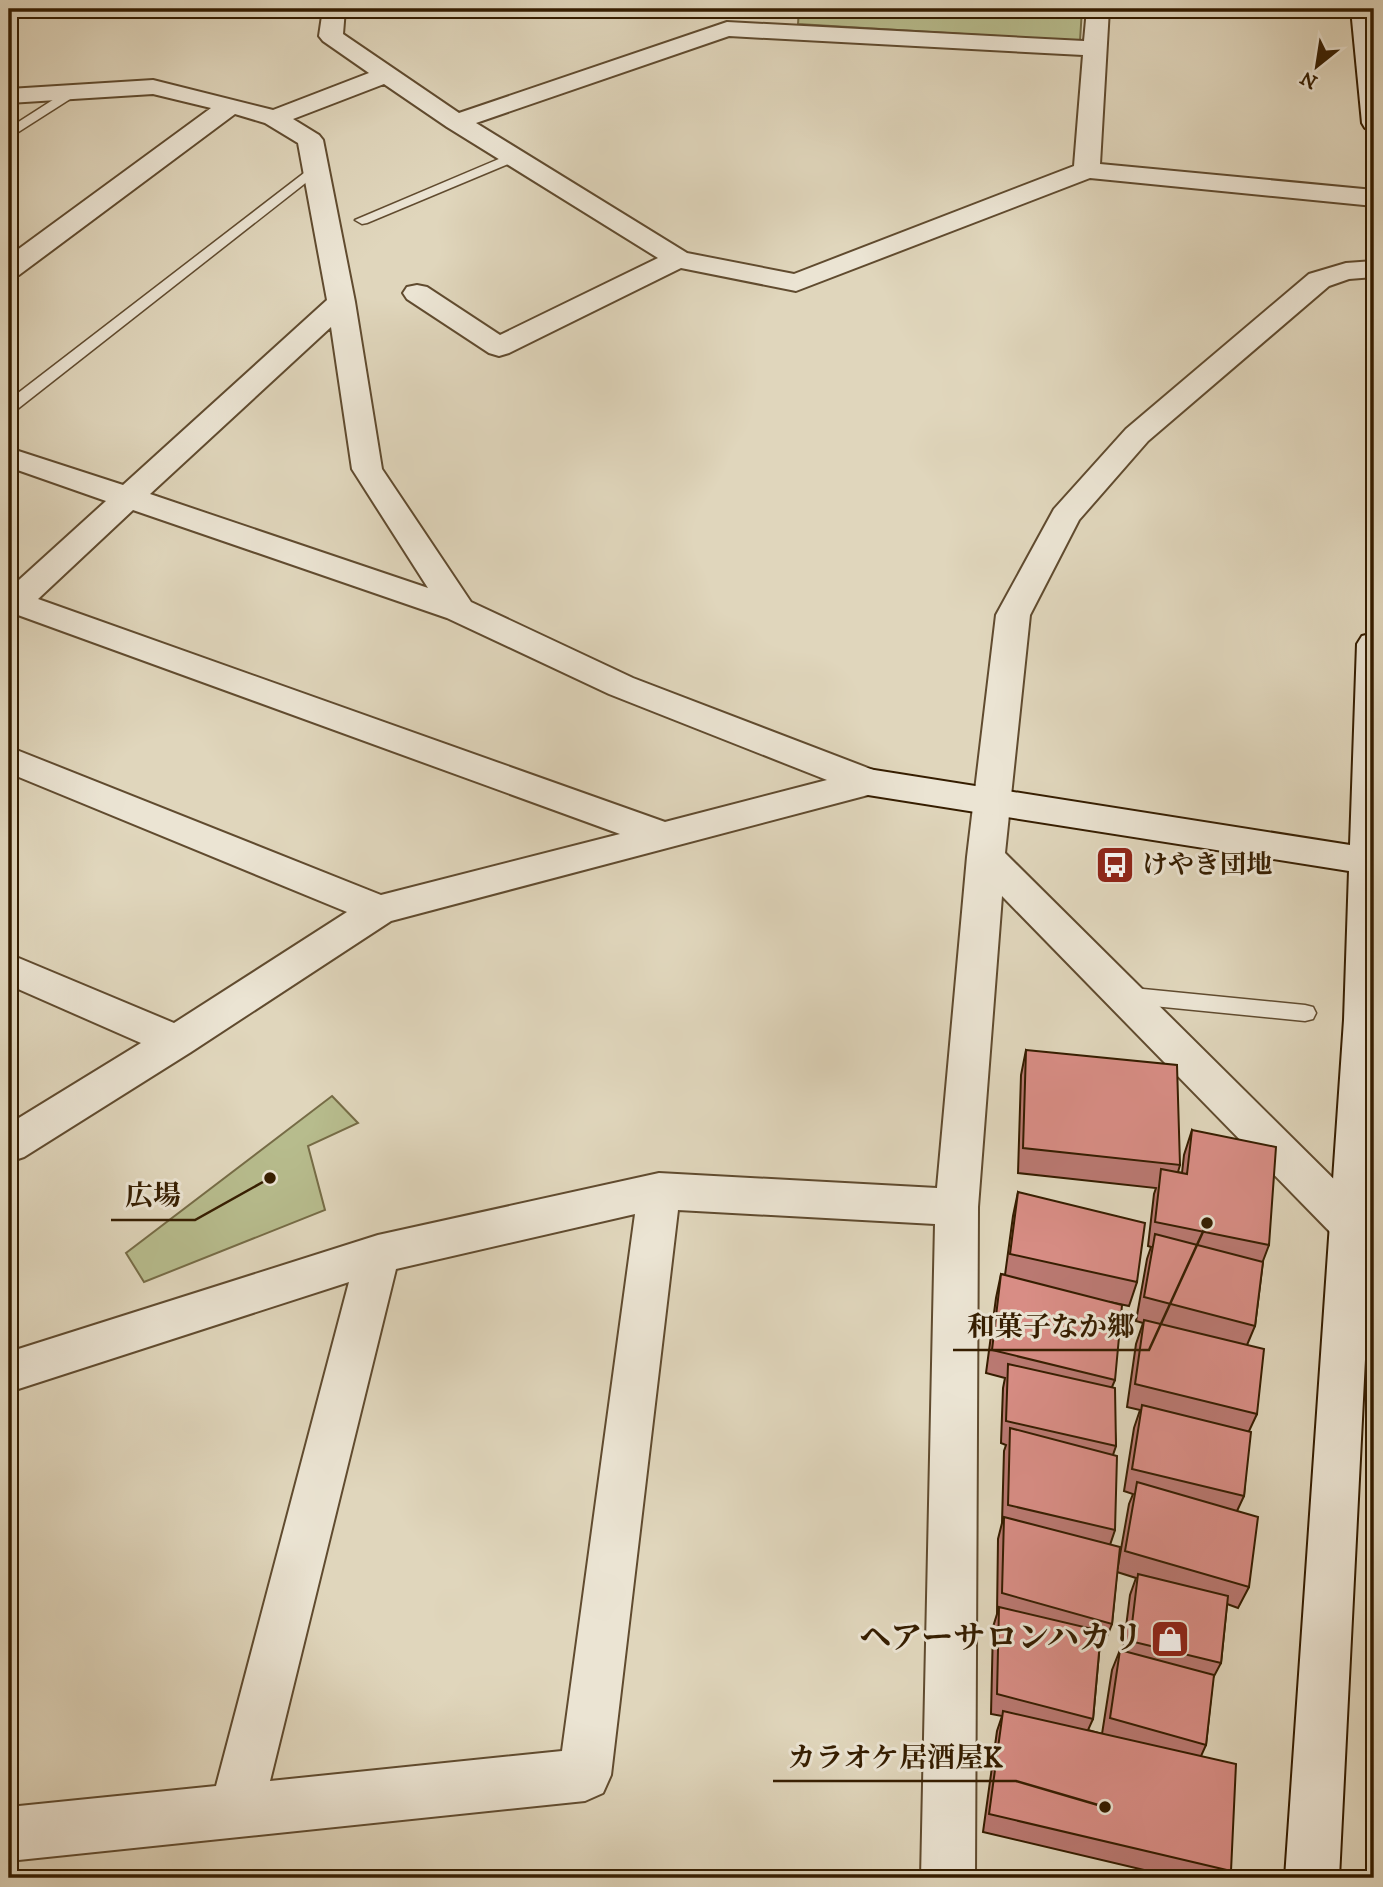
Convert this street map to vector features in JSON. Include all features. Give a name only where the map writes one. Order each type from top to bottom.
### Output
[{"type":"street","points":[[334,9],[331,36],[456,122],[678,259],[796,283],[1087,170],[1374,198]]},
{"type":"street","points":[[1087,170],[1098,9]]},
{"type":"street","points":[[1363,9],[1374,107]]},
{"type":"street","points":[[704,15],[727,29]]},
{"type":"street","points":[[456,122],[727,29],[1095,49]]},
{"type":"street","points":[[274,118],[387,74]]},
{"type":"street","points":[[9,96],[152,87],[274,118],[310,139],[341,302],[367,469],[459,610]]},
{"type":"street","points":[[9,269],[231,105]]},
{"type":"street","points":[[416,293],[499,346],[678,259]]},
{"type":"street","points":[[947,1878],[957,1207],[986,857],[1013,615],[1065,516],[1137,435],[1319,280],[1346,271],[1374,270]]},
{"type":"street","points":[[341,302],[11,603],[662,835]]},
{"type":"street","points":[[9,457],[459,610],[621,686],[868,782],[1368,861]]},
{"type":"street","points":[[1312,1878],[1362,1234],[1369,1021],[1368,861],[1374,644]]},
{"type":"street","points":[[9,759],[379,910]]},
{"type":"street","points":[[9,1145],[177,1041],[379,910],[868,782]]},
{"type":"street","points":[[986,857],[1362,1234]]},
{"type":"street","points":[[9,969],[177,1041]]},
{"type":"street","points":[[12,1377],[378,1254],[659,1191],[957,1207]]},
{"type":"street","points":[[9,1834],[585,1775],[659,1191]]},
{"type":"street","points":[[236,1811],[378,1254]]},
{"type":"lane","points":[[9,134],[73,91]]},
{"type":"lane","points":[[362,220],[513,157]]},
{"type":"lane","points":[[9,408],[317,167]]},
{"type":"lane","points":[[1123,995],[1305,1013]]},
{"type":"green space","points":[[799,9],[1082,9],[1080,41],[798,24]]},
{"type":"green space","points":[[332,1096],[358,1123],[308,1146],[325,1210],[144,1282],[126,1253]]},
{"type":"building","points":[[1026,1050],[1177,1065],[1180,1165],[1023,1148]]},
{"type":"building","points":[[1192,1130],[1276,1147],[1269,1245],[1155,1222],[1161,1169],[1187,1174]]},
{"type":"building","points":[[1018,1192],[1145,1223],[1137,1282],[1010,1254]]},
{"type":"building","points":[[1155,1234],[1263,1262],[1255,1326],[1144,1297]]},
{"type":"building","points":[[1001,1274],[1122,1305],[1115,1380],[992,1350]]},
{"type":"building","points":[[1144,1320],[1264,1349],[1257,1414],[1135,1384]]},
{"type":"building","points":[[1008,1364],[1115,1388],[1116,1446],[1006,1421]]},
{"type":"building","points":[[1142,1405],[1251,1432],[1244,1496],[1132,1469]]},
{"type":"building","points":[[1010,1428],[1117,1456],[1115,1530],[1008,1505]]},
{"type":"building","points":[[1137,1482],[1258,1517],[1249,1587],[1125,1551]]},
{"type":"building","points":[[1004,1517],[1120,1547],[1112,1624],[1002,1593]]},
{"type":"building","name":"ヘアーサロンハカリ","points":[[1138,1574],[1228,1596],[1221,1663],[1130,1641]]},
{"type":"building","points":[[999,1607],[1101,1631],[1093,1719],[997,1694]]},
{"type":"building","points":[[1120,1650],[1214,1675],[1206,1745],[1110,1718]]},
{"type":"building","points":[[1003,1711],[1236,1764],[1231,1871],[989,1814]]},
{"type":"place","name":"けやき団地","points":[[1115,865]]},
{"type":"place","name":"広場","points":[[270,1178]]},
{"type":"place","name":"和菓子なか郷","points":[[1207,1223]]},
{"type":"place","name":"ヘアーサロンハカリ","points":[[1170,1639]]},
{"type":"place","name":"カラオケ居酒屋K","points":[[1105,1807]]}]
